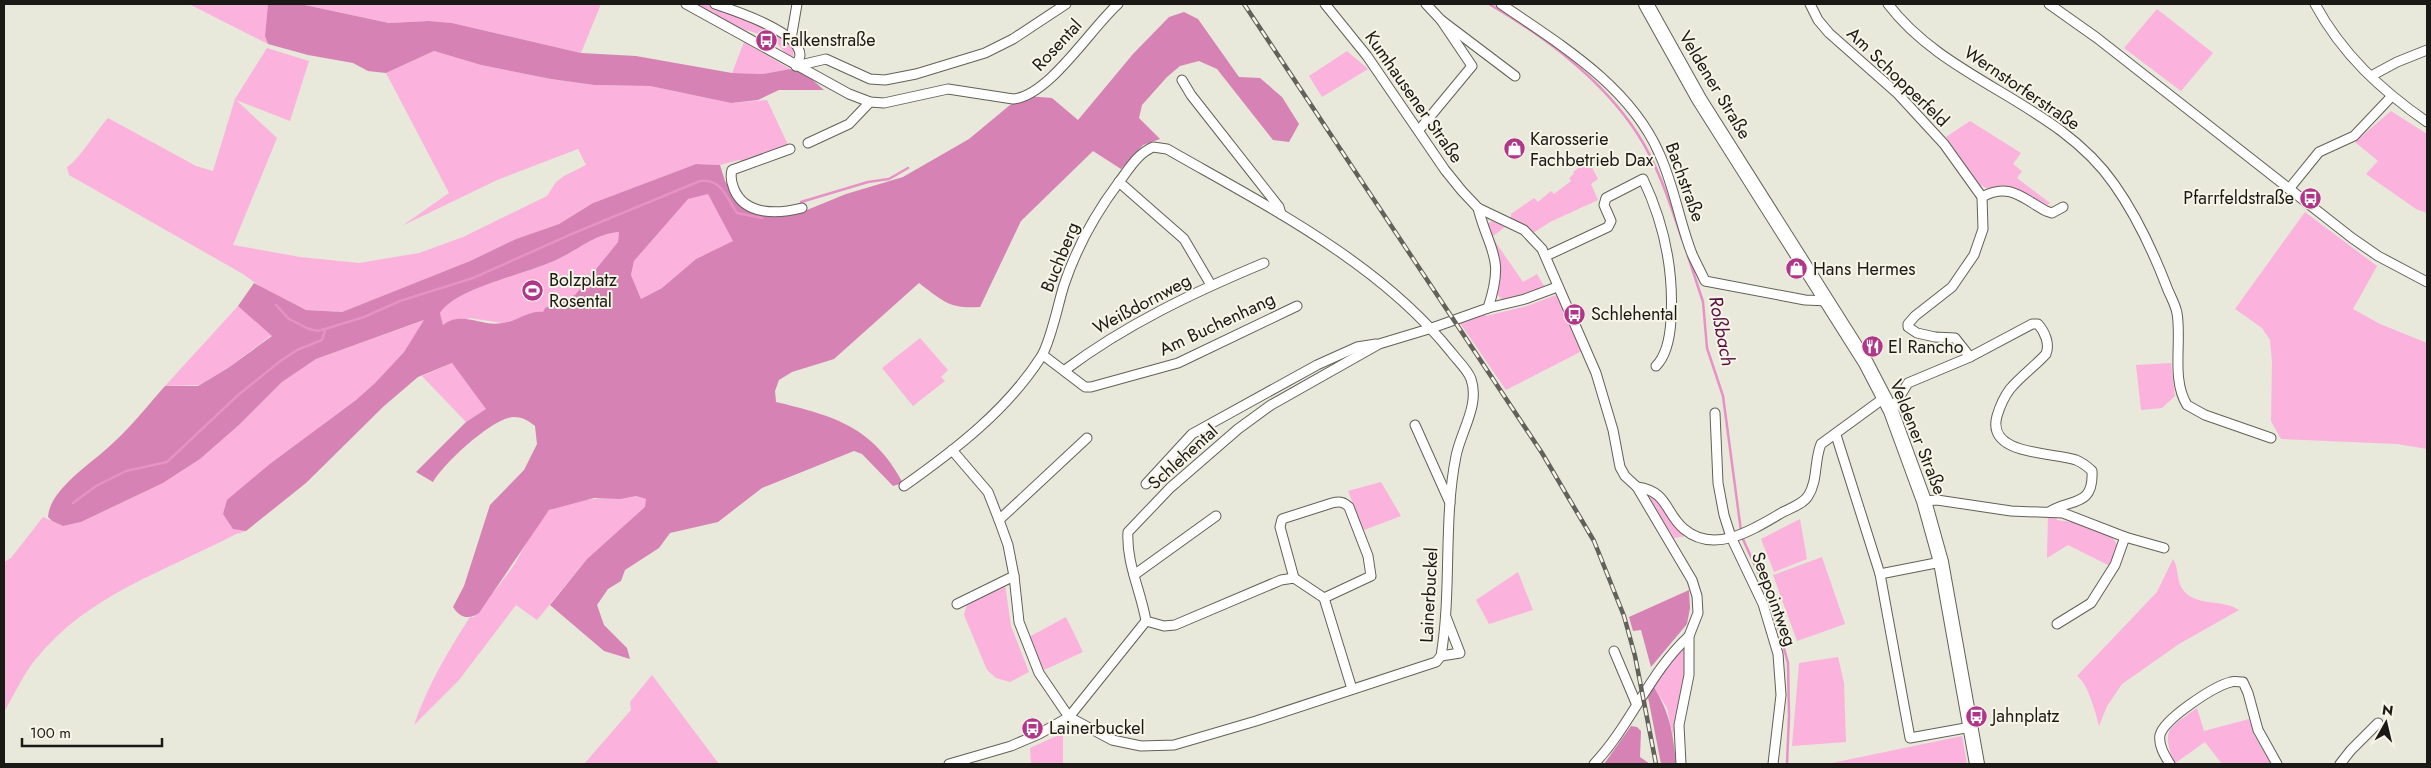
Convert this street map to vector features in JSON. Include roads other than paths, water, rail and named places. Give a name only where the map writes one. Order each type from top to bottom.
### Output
[{"type":"main road","name":"Veldener Straße","points":[[1646,4],[1699,98],[1829,301],[1866,363],[1887,405],[1924,501],[1941,562],[1977,764]]},
{"type":"street","points":[[686,4],[796,66],[850,94],[870,102],[849,124],[808,143]]},
{"type":"street","points":[[715,4],[771,27],[791,39],[797,46],[800,55],[796,66]]},
{"type":"street","points":[[791,39],[797,4]]},
{"type":"street","points":[[796,66],[826,59],[870,79],[886,80],[916,74],[984,53],[1012,39],[1066,4]]},
{"type":"street","name":"Rosental","points":[[870,102],[884,102],[948,89],[1013,99],[1024,97],[1040,88],[1118,4]]},
{"type":"street","name":"Kumhausener Straße","points":[[1326,4],[1359,45],[1445,170],[1478,208],[1494,251],[1496,266],[1496,283],[1488,308]]},
{"type":"street","points":[[1426,4],[1441,20],[1472,66]]},
{"type":"street","name":"Bachstraße","points":[[1501,4],[1594,70],[1620,96],[1639,121],[1659,153],[1692,252],[1705,281],[1805,300],[1829,301]]},
{"type":"street","name":"Am Schopperfeld","points":[[1810,4],[1818,20],[1828,33],[1898,94],[1944,144],[1982,197]]},
{"type":"street","name":"Wernstorferstraße","points":[[1888,4],[1900,20],[1926,43],[2042,116],[2069,136],[2107,175],[2140,226],[2156,258],[2176,312],[2180,381],[2184,400],[2194,410],[2271,438]]},
{"type":"street","points":[[2049,4],[2097,38],[2289,189],[2378,256],[2427,282]]},
{"type":"street","points":[[2315,4],[2327,27],[2352,57],[2391,97],[2427,122]]},
{"type":"street","points":[[1441,20],[1515,76]]},
{"type":"street","points":[[2371,76],[2397,62],[2427,50]]},
{"type":"street","points":[[1419,130],[1484,52]]},
{"type":"street","name":"Buchberg","points":[[1182,80],[1190,95],[1274,200],[1282,214]]},
{"type":"street","points":[[2289,189],[2319,152],[2354,136],[2391,97]]},
{"type":"street","name":"Buchberg","points":[[904,486],[936,465],[1010,398],[1043,354],[1078,247],[1093,217],[1146,150],[1159,146],[1167,148],[1282,214],[1379,282],[1432,328]]},
{"type":"street","points":[[790,149],[732,170],[732,183],[740,200],[749,207],[775,212],[802,208]]},
{"type":"street","points":[[1546,256],[1608,227],[1611,221],[1604,205],[1606,198],[1644,179],[1657,208],[1673,281],[1670,331],[1662,360],[1656,366]]},
{"type":"street","name":"Weißdornweg","points":[[1119,182],[1184,239],[1211,285]]},
{"type":"street","points":[[1970,357],[1955,338],[1917,333],[1908,327],[1908,324],[1915,316],[1952,287],[1974,255],[1984,229],[1982,197],[1993,191],[2006,190],[2052,213],[2063,207]]},
{"type":"street","name":"Kumhausener Straße","points":[[1478,208],[1524,230],[1537,242],[1546,256],[1557,286],[1596,374],[1614,430],[1620,467],[1637,487],[1695,588],[1698,613],[1689,636],[1689,675],[1679,724],[1682,764]]},
{"type":"street","name":"Weißdornweg","points":[[1065,370],[1126,328],[1211,285],[1264,263]]},
{"type":"street","name":"Schlehental","points":[[1146,484],[1192,434],[1317,365],[1357,347],[1379,344],[1432,328],[1488,308],[1525,299],[1557,286]]},
{"type":"street","name":"Am Buchenhang","points":[[1043,354],[1085,387],[1090,387],[1178,363],[1297,306]]},
{"type":"street","points":[[1637,487],[1653,491],[1659,495],[1680,525],[1692,535],[1710,540],[1752,530],[1806,499],[1812,489],[1816,455],[1821,444],[1887,405],[1908,383],[1970,357],[2032,324],[2038,324],[2044,332],[2048,346],[2046,354],[2010,389],[2000,405],[1995,422],[1996,431],[1999,436],[2010,444],[2028,452],[2076,460],[2086,465],[2092,471],[2089,492],[2085,498],[2055,508],[2049,512]]},
{"type":"street","name":"Lainerbuckel","points":[[1070,717],[1112,740],[1141,746],[1166,745],[1256,722],[1436,662],[1441,656],[1445,614],[1450,503],[1456,456],[1472,408],[1474,389],[1471,377],[1432,328]]},
{"type":"street","name":"Schlehental","points":[[1146,621],[1142,598],[1129,552],[1128,532],[1170,488],[1238,429],[1271,405],[1379,344]]},
{"type":"street","name":"Seepointweg","points":[[1714,414],[1718,483],[1733,536],[1763,604],[1778,654],[1781,695],[1774,764]]},
{"type":"street","name":"Lainerbuckel","points":[[1414,424],[1450,503]]},
{"type":"street","points":[[1836,435],[1840,442],[1880,574],[1910,738],[1971,727]]},
{"type":"street","points":[[1000,520],[1086,438]]},
{"type":"street","points":[[952,450],[988,492],[1008,545],[1014,576],[1019,622],[1028,650],[1039,673],[1070,717]]},
{"type":"street","points":[[1924,501],[1937,500],[2010,511],[2073,515],[2125,537],[2164,548]]},
{"type":"street","points":[[1324,598],[1363,582],[1371,576],[1368,556],[1349,507],[1339,501],[1282,519],[1280,527],[1294,578],[1324,598],[1352,689]]},
{"type":"street","points":[[1134,575],[1216,516]]},
{"type":"street","points":[[2056,624],[2091,603],[2115,565],[2125,537]]},
{"type":"street","points":[[1880,574],[1941,562]]},
{"type":"street","points":[[957,604],[1014,576]]},
{"type":"street","points":[[949,764],[979,760],[1039,734],[1070,717],[1146,621],[1164,626],[1175,625],[1281,580],[1294,578]]},
{"type":"street","points":[[1441,656],[1460,653],[1445,614]]},
{"type":"street","points":[[1594,764],[1626,722],[1665,662],[1689,636]]},
{"type":"street","points":[[1614,651],[1636,704]]},
{"type":"street","points":[[2170,764],[2160,742],[2161,733],[2166,724],[2219,687],[2231,682],[2243,682],[2258,730],[2277,764]]},
{"type":"street","points":[[2340,764],[2350,750],[2378,723]]},
{"type":"waterway","name":"Roßbach","points":[[1489,4],[1531,30],[1570,60],[1607,94],[1623,113],[1651,158],[1663,184],[1682,239]]},
{"type":"waterway","points":[[801,202],[868,182],[889,179],[908,168]]},
{"type":"waterway","points":[[276,305],[289,319],[309,329],[318,331],[325,329],[364,317],[400,301],[473,278],[574,233],[700,181],[708,181],[719,186],[737,213],[762,218]]},
{"type":"waterway","name":"Roßbach","points":[[1688,256],[1703,302],[1707,348],[1723,396],[1741,531]]},
{"type":"waterway","points":[[73,503],[96,486],[126,471],[167,462],[237,396],[297,350],[322,340],[325,330]]},
{"type":"waterway","name":"Roßbach","points":[[1742,537],[1771,601],[1788,663],[1789,716],[1787,764]]},
{"type":"railway","points":[[1244,4],[1542,453],[1594,541],[1624,616],[1635,656],[1656,764]]},
{"type":"place","name":"Falkenstraße","points":[[766,40]]},
{"type":"place","name":"Karosserie Fachbetrieb Dax","points":[[1514,149]]},
{"type":"place","name":"Pfarrfeldstraße","points":[[2310,198]]},
{"type":"place","name":"Hans Hermes","points":[[1797,269]]},
{"type":"place","name":"Bolzplatz Rosental","points":[[533,290]]},
{"type":"place","name":"Schlehental","points":[[1575,314]]},
{"type":"place","name":"El Rancho","points":[[1872,347]]},
{"type":"place","name":"Jahnplatz","points":[[1976,716]]},
{"type":"place","name":"Lainerbuckel","points":[[1033,728]]}]
